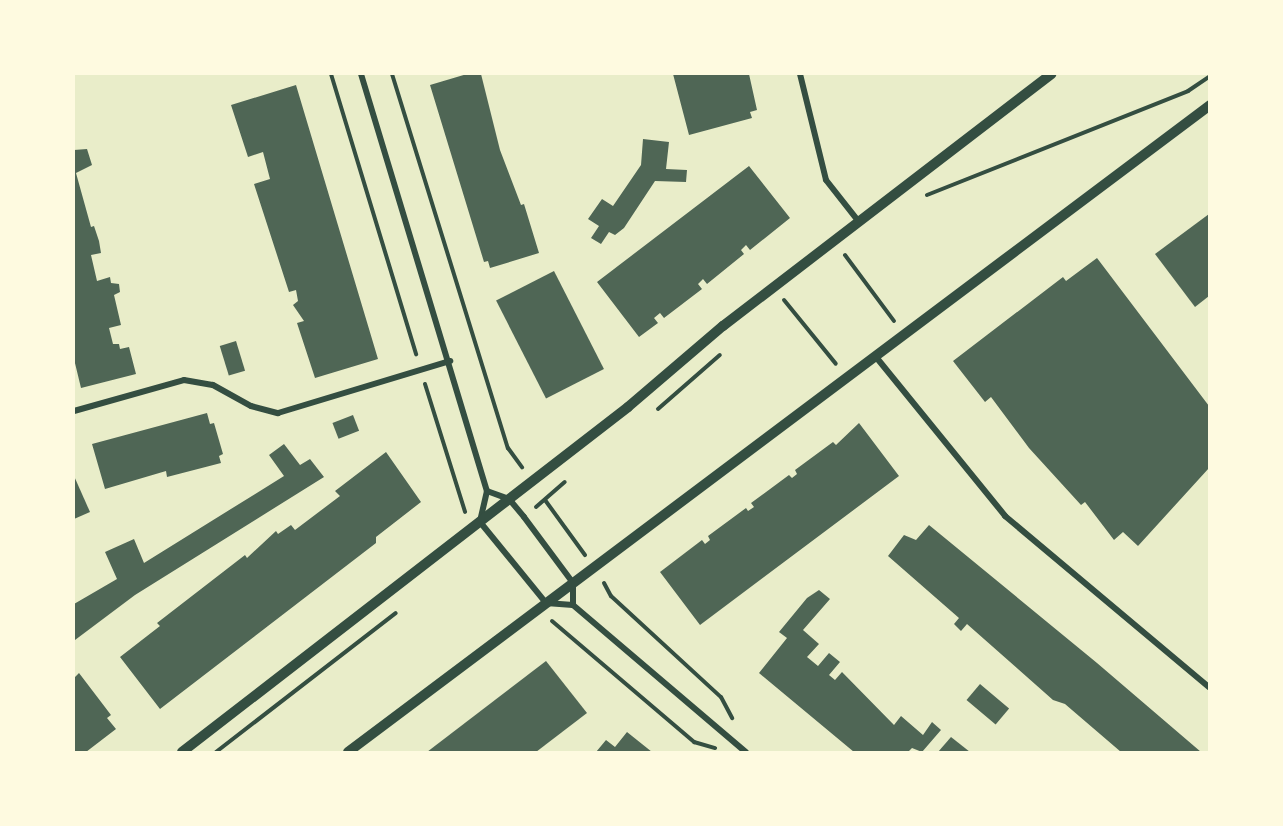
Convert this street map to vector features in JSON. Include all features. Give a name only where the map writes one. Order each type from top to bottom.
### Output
[{"type":"street","points":[[361,74],[450,361],[487,491],[480,522]]},
{"type":"street","points":[[800,74],[826,180],[859,222]]},
{"type":"street","points":[[182,753],[1051,74]]},
{"type":"street","points":[[348,753],[857,373],[1209,105]]},
{"type":"street","points":[[876,357],[1005,516],[1209,688]]},
{"type":"street","points":[[74,411],[184,380],[213,386],[251,406],[278,413],[450,361]]},
{"type":"street","points":[[487,491],[509,499],[524,517],[573,583],[573,605]]},
{"type":"street","points":[[480,522],[546,603],[573,605],[746,753]]},
{"type":"path","points":[[392,74],[508,448],[595,569],[611,596],[721,697],[736,725]]},
{"type":"path","points":[[923,197],[1178,96],[1209,75]]},
{"type":"path","points":[[835,258],[851,245]]},
{"type":"path","points":[[843,252],[893,316],[894,343]]},
{"type":"path","points":[[776,305],[790,294]]},
{"type":"path","points":[[783,300],[835,364],[857,373]]},
{"type":"path","points":[[648,417],[723,352]]},
{"type":"path","points":[[524,517],[568,479]]},
{"type":"path","points":[[216,753],[404,606]]},
{"type":"building","points":[[467,74],[481,74],[500,150],[521,205],[524,204],[539,253],[490,268],[488,261],[484,262],[430,85]]},
{"type":"building","points":[[673,74],[749,74],[757,110],[750,112],[752,118],[689,135]]},
{"type":"building","points":[[296,85],[378,359],[315,378],[297,323],[304,321],[293,305],[298,301],[296,290],[289,292],[254,184],[270,179],[263,152],[248,157],[231,105]]},
{"type":"building","points":[[643,139],[669,142],[666,169],[687,170],[686,182],[655,181],[624,228],[615,235],[609,232],[601,244],[591,238],[599,226],[588,219],[602,199],[613,206],[641,165]]},
{"type":"building","points":[[87,149],[92,165],[76,173],[91,227],[94,226],[99,241],[101,253],[91,255],[97,281],[110,277],[111,283],[119,284],[120,292],[114,295],[121,325],[109,328],[113,344],[119,344],[120,349],[129,347],[136,374],[81,388],[74,359],[74,150]]},
{"type":"building","points":[[749,166],[790,218],[750,250],[746,245],[741,250],[744,254],[707,284],[703,279],[698,284],[702,289],[664,318],[660,313],[654,318],[658,323],[639,337],[597,282]]},
{"type":"building","points":[[1209,214],[1209,296],[1195,307],[1155,254]]},
{"type":"building","points":[[1097,258],[1209,406],[1209,468],[1138,546],[1123,532],[1114,540],[1085,502],[1081,505],[1029,448],[991,397],[985,402],[953,361],[1063,277],[1066,281]]},
{"type":"building","points":[[554,271],[604,369],[546,399],[496,301]]},
{"type":"building","points":[[236,341],[245,371],[229,376],[220,346]]},
{"type":"building","points":[[207,413],[210,424],[214,423],[223,454],[219,456],[221,463],[167,477],[166,471],[105,489],[92,444]]},
{"type":"building","points":[[353,415],[359,431],[339,439],[332,423]]},
{"type":"building","points":[[859,423],[899,476],[700,625],[660,572],[702,540],[705,544],[710,540],[708,536],[746,508],[748,511],[754,507],[751,503],[789,475],[792,478],[797,474],[795,470],[833,442],[836,445]]},
{"type":"building","points":[[284,444],[300,465],[310,459],[324,477],[135,595],[75,640],[74,604],[117,579],[105,552],[134,539],[144,563],[284,476],[269,455]]},
{"type":"building","points":[[386,452],[421,502],[376,537],[376,543],[160,709],[120,657],[160,626],[157,623],[245,555],[247,558],[276,531],[278,534],[291,525],[295,530],[340,496],[335,491]]},
{"type":"building","points":[[74,476],[90,512],[74,519]]},
{"type":"building","points":[[929,525],[1201,752],[1121,752],[1065,704],[1053,700],[967,624],[961,631],[954,624],[959,618],[888,556],[904,535],[916,540]]},
{"type":"building","points":[[819,590],[830,599],[803,630],[819,644],[807,657],[818,666],[829,653],[840,662],[829,675],[835,680],[842,672],[894,725],[901,716],[923,735],[932,722],[941,730],[922,752],[912,748],[908,752],[854,752],[759,673],[787,638],[779,632],[807,598]]},
{"type":"building","points":[[546,661],[587,713],[536,752],[427,752]]},
{"type":"building","points":[[79,673],[111,715],[107,718],[116,729],[86,752],[74,752],[74,678]]},
{"type":"building","points":[[980,684],[1009,708],[996,725],[967,700]]},
{"type":"building","points":[[627,732],[652,752],[596,752],[606,740],[615,747]]},
{"type":"building","points":[[951,737],[970,752],[938,752]]}]
